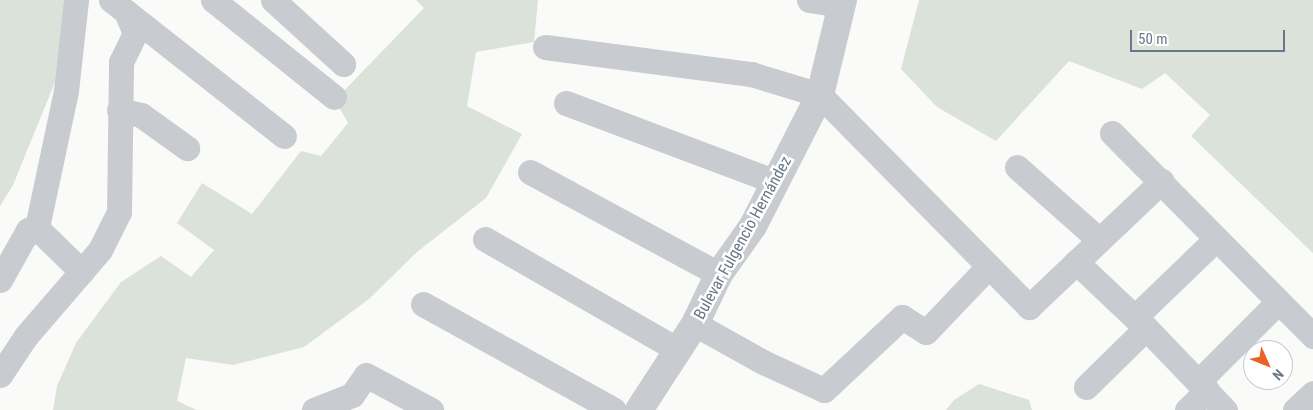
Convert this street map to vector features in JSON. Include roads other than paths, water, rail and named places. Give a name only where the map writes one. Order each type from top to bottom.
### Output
[{"type":"street","points":[[36,232],[66,90],[76,0]]},
{"type":"street","points":[[213,0],[334,97]]},
{"type":"street","points":[[273,0],[343,64]]},
{"type":"street","points":[[809,0],[843,2]]},
{"type":"street","name":"Bulevar Fulgencio Hernández","points":[[639,410],[695,324],[719,274],[753,226],[820,95],[843,2]]},
{"type":"street","points":[[0,375],[26,336],[100,250],[119,212],[121,62],[135,32],[118,6]]},
{"type":"street","points":[[118,6],[284,136]]},
{"type":"street","points":[[545,47],[751,74],[820,95],[1029,307],[1098,239],[1162,181]]},
{"type":"street","points":[[566,103],[776,182]]},
{"type":"street","points":[[119,110],[141,115],[187,148]]},
{"type":"street","points":[[1112,133],[1162,181],[1216,239],[1313,336]]},
{"type":"street","points":[[1018,167],[1098,239]]},
{"type":"street","points":[[530,172],[719,274]]},
{"type":"street","points":[[0,280],[28,230],[36,232],[82,272]]},
{"type":"street","points":[[485,239],[678,350]]},
{"type":"street","points":[[1086,387],[1216,239]]},
{"type":"street","points":[[1076,262],[1141,323],[1225,410]]},
{"type":"street","points":[[695,324],[763,362],[824,390],[902,317],[926,332],[988,266]]},
{"type":"street","points":[[1187,410],[1202,387],[1278,302]]},
{"type":"street","points":[[423,304],[614,410]]},
{"type":"street","points":[[314,410],[352,395],[366,375],[431,410]]},
{"type":"street","points":[[1296,410],[1313,393]]}]
